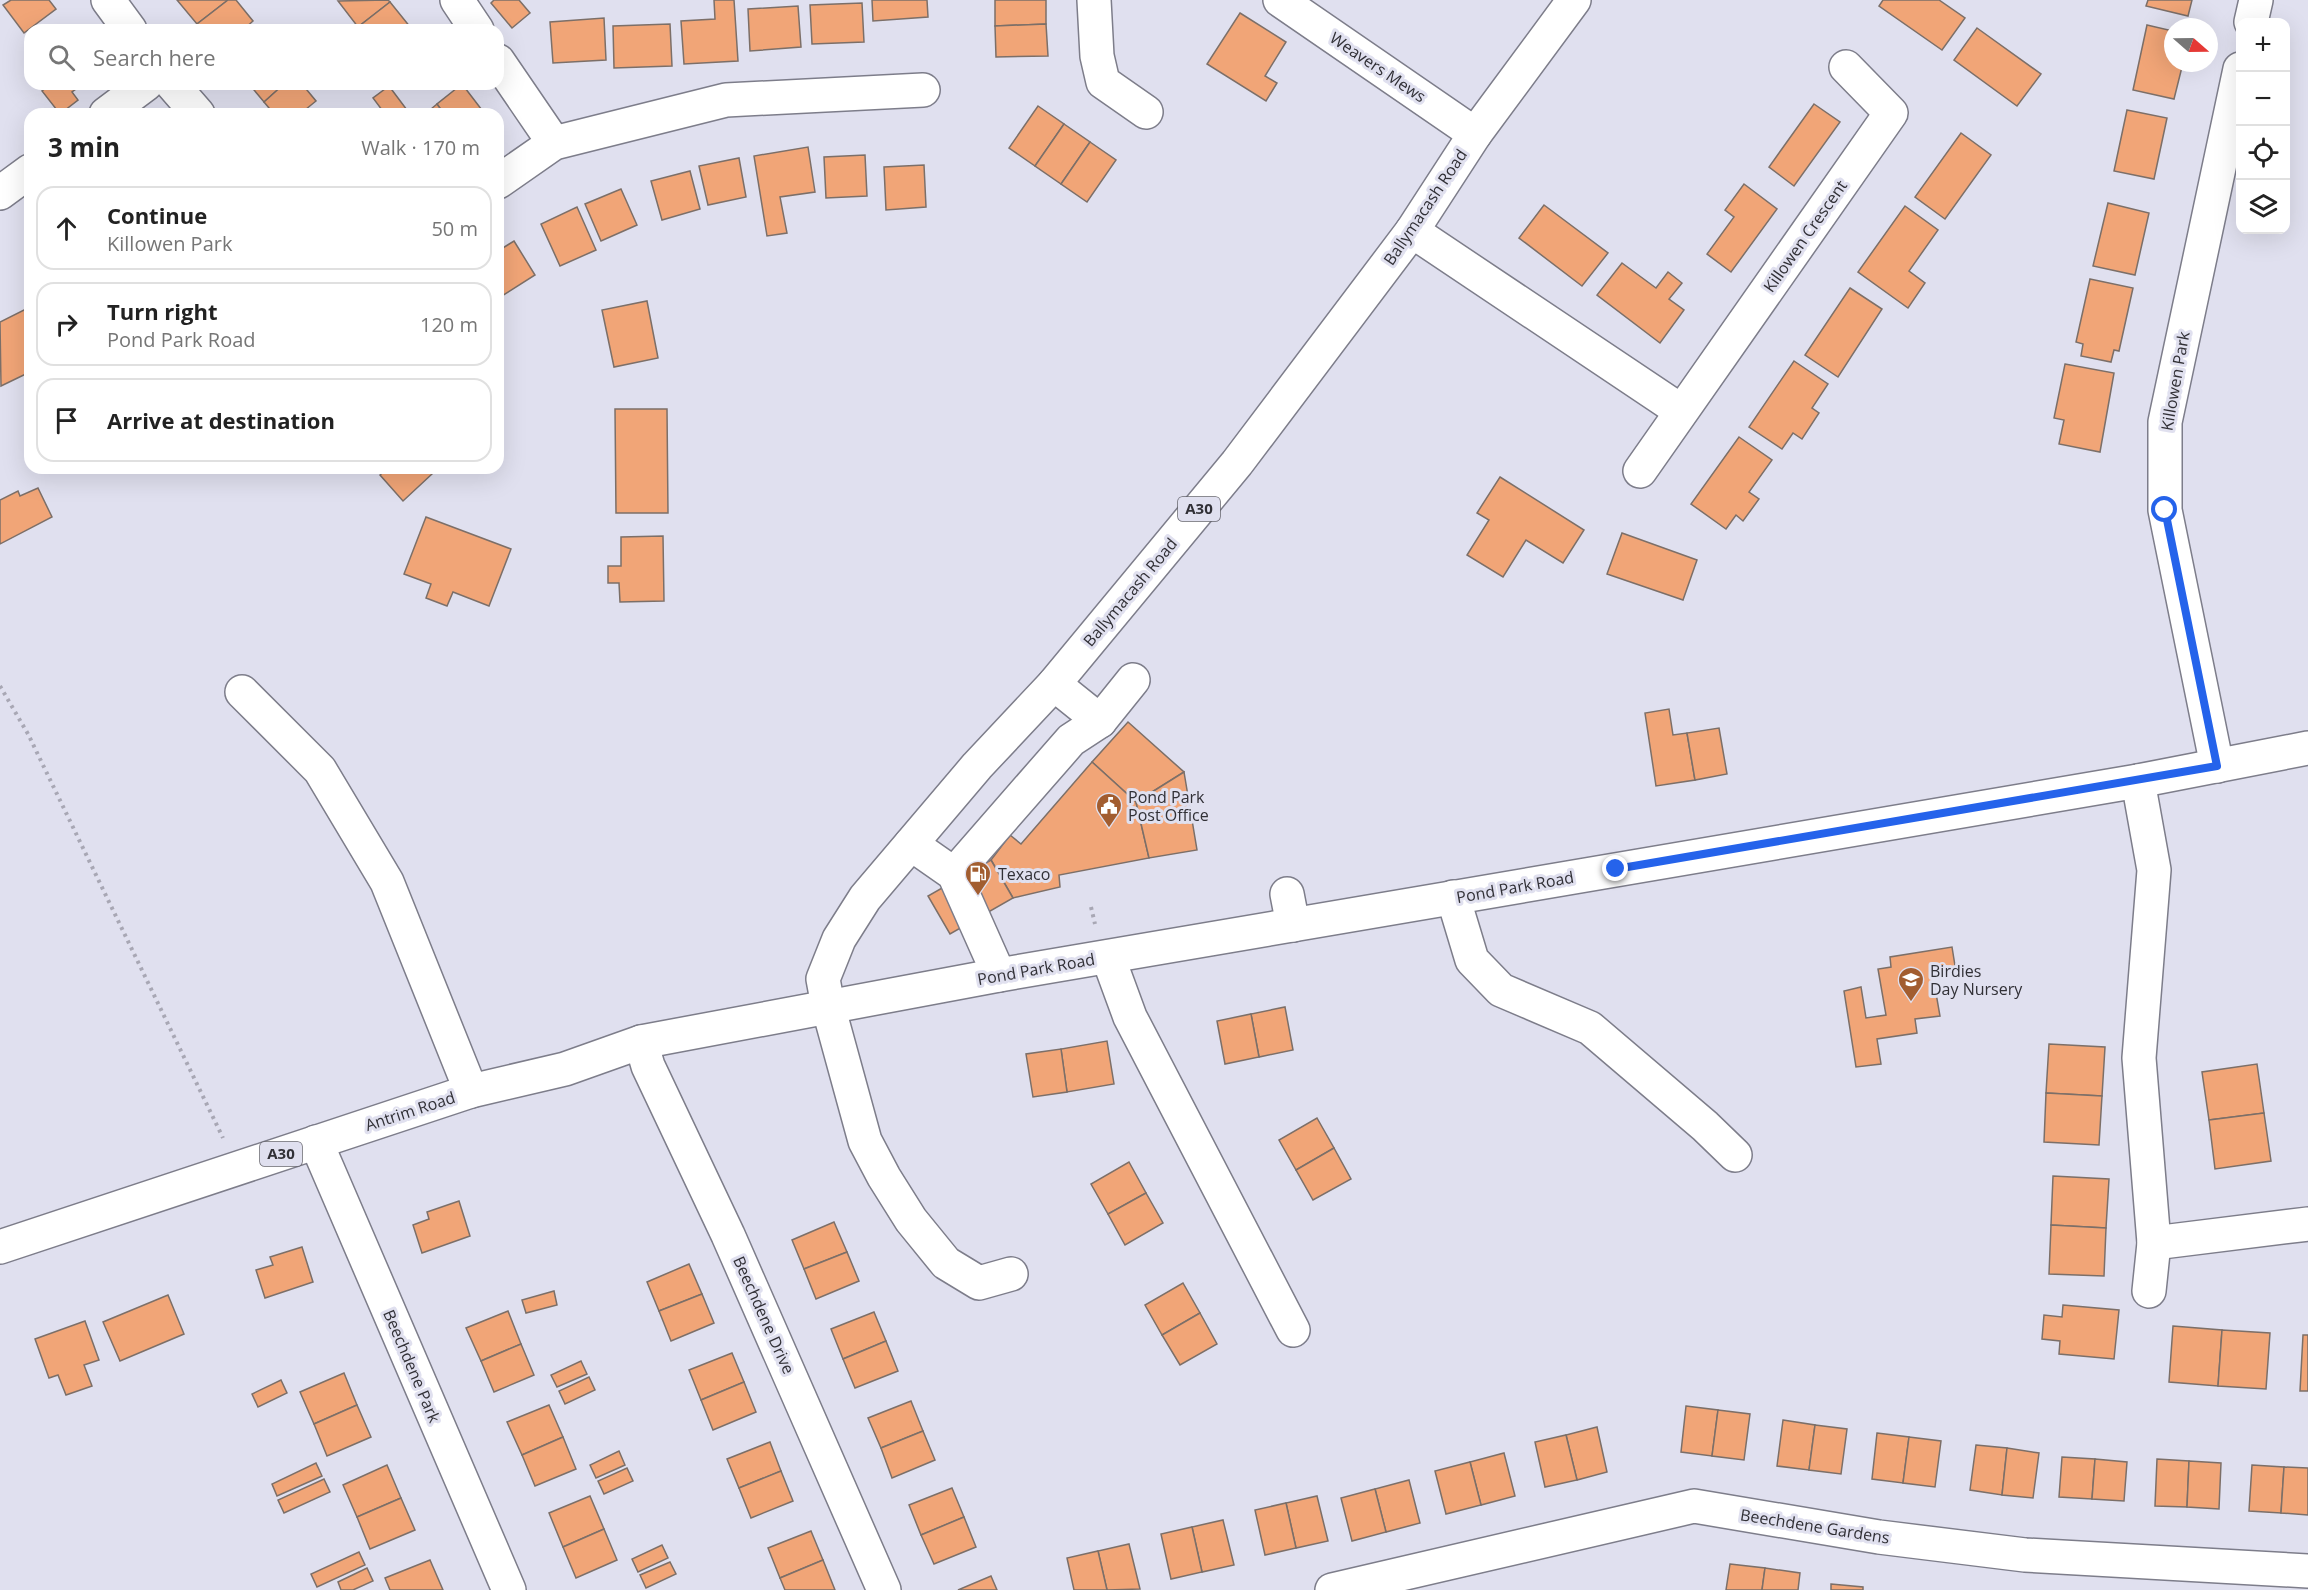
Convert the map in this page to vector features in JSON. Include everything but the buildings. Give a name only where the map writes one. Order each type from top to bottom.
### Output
[{"type":"street","points":[[108,0],[126,24]]},
{"type":"street","points":[[457,0],[473,24]]},
{"type":"street","points":[[1094,0],[1097,56],[1103,82],[1146,112]]},
{"type":"street","name":"Weavers Mews","points":[[1280,0],[1475,134]]},
{"type":"street","name":"Ballymacash Road","points":[[1011,1274],[979,1283],[946,1263],[911,1220],[865,1141],[828,1006],[823,979],[839,939],[865,898],[910,844],[977,766],[1054,684],[1237,463],[1412,231],[1475,134],[1574,0]]},
{"type":"street","points":[[2252,18],[2256,0]]},
{"type":"street","name":"Killowen Crescent","points":[[1640,471],[1891,113],[1846,67]]},
{"type":"street","points":[[504,70],[554,143]]},
{"type":"street","name":"Killowen Park","points":[[2217,766],[2165,510],[2165,422],[2240,72]]},
{"type":"street","points":[[114,108],[138,90]]},
{"type":"street","points":[[176,90],[193,108]]},
{"type":"street","points":[[504,178],[554,143],[726,100],[923,90]]},
{"type":"street","points":[[0,193],[24,175]]},
{"type":"street","points":[[1412,231],[1681,411]]},
{"type":"street","points":[[954,874],[1071,740],[1100,720],[1133,680]]},
{"type":"street","points":[[1054,684],[1100,720]]},
{"type":"street","points":[[242,692],[320,770],[387,882],[471,1091]]},
{"type":"street","name":"Pond Park Road","points":[[828,1006],[2138,781],[2308,748]]},
{"type":"street","points":[[2138,781],[2154,870],[2139,1058],[2154,1243],[2149,1291]]},
{"type":"street","points":[[910,844],[954,874],[999,975]]},
{"type":"street","points":[[1287,894],[1293,925]]},
{"type":"street","points":[[1454,897],[1472,960],[1501,990],[1590,1028],[1705,1126],[1735,1155]]},
{"type":"street","points":[[1108,957],[1130,1017],[1293,1330]]},
{"type":"street","name":"Antrim Road","points":[[0,1247],[471,1091],[565,1069],[640,1042],[828,1006]]},
{"type":"street","name":"Beechdene Drive","points":[[640,1042],[648,1066],[728,1235],[884,1590]]},
{"type":"street","name":"Beechdene Park","points":[[316,1142],[509,1590]]},
{"type":"street","points":[[2154,1243],[2308,1224]]},
{"type":"street","name":"Beechdene Gardens","points":[[1332,1590],[1694,1506],[1879,1537],[2025,1555],[2308,1570]]},
{"type":"path","points":[[0,686],[28,734],[237,1169]]},
{"type":"place","name":"Pond Park Post Office","points":[[1109,829]]},
{"type":"place","name":"Texaco","points":[[978,897]]},
{"type":"place","name":"Birdies Day Nursery","points":[[1911,1003]]},
{"type":"route","points":[[1616,869],[2217,766],[2165,510]]}]
